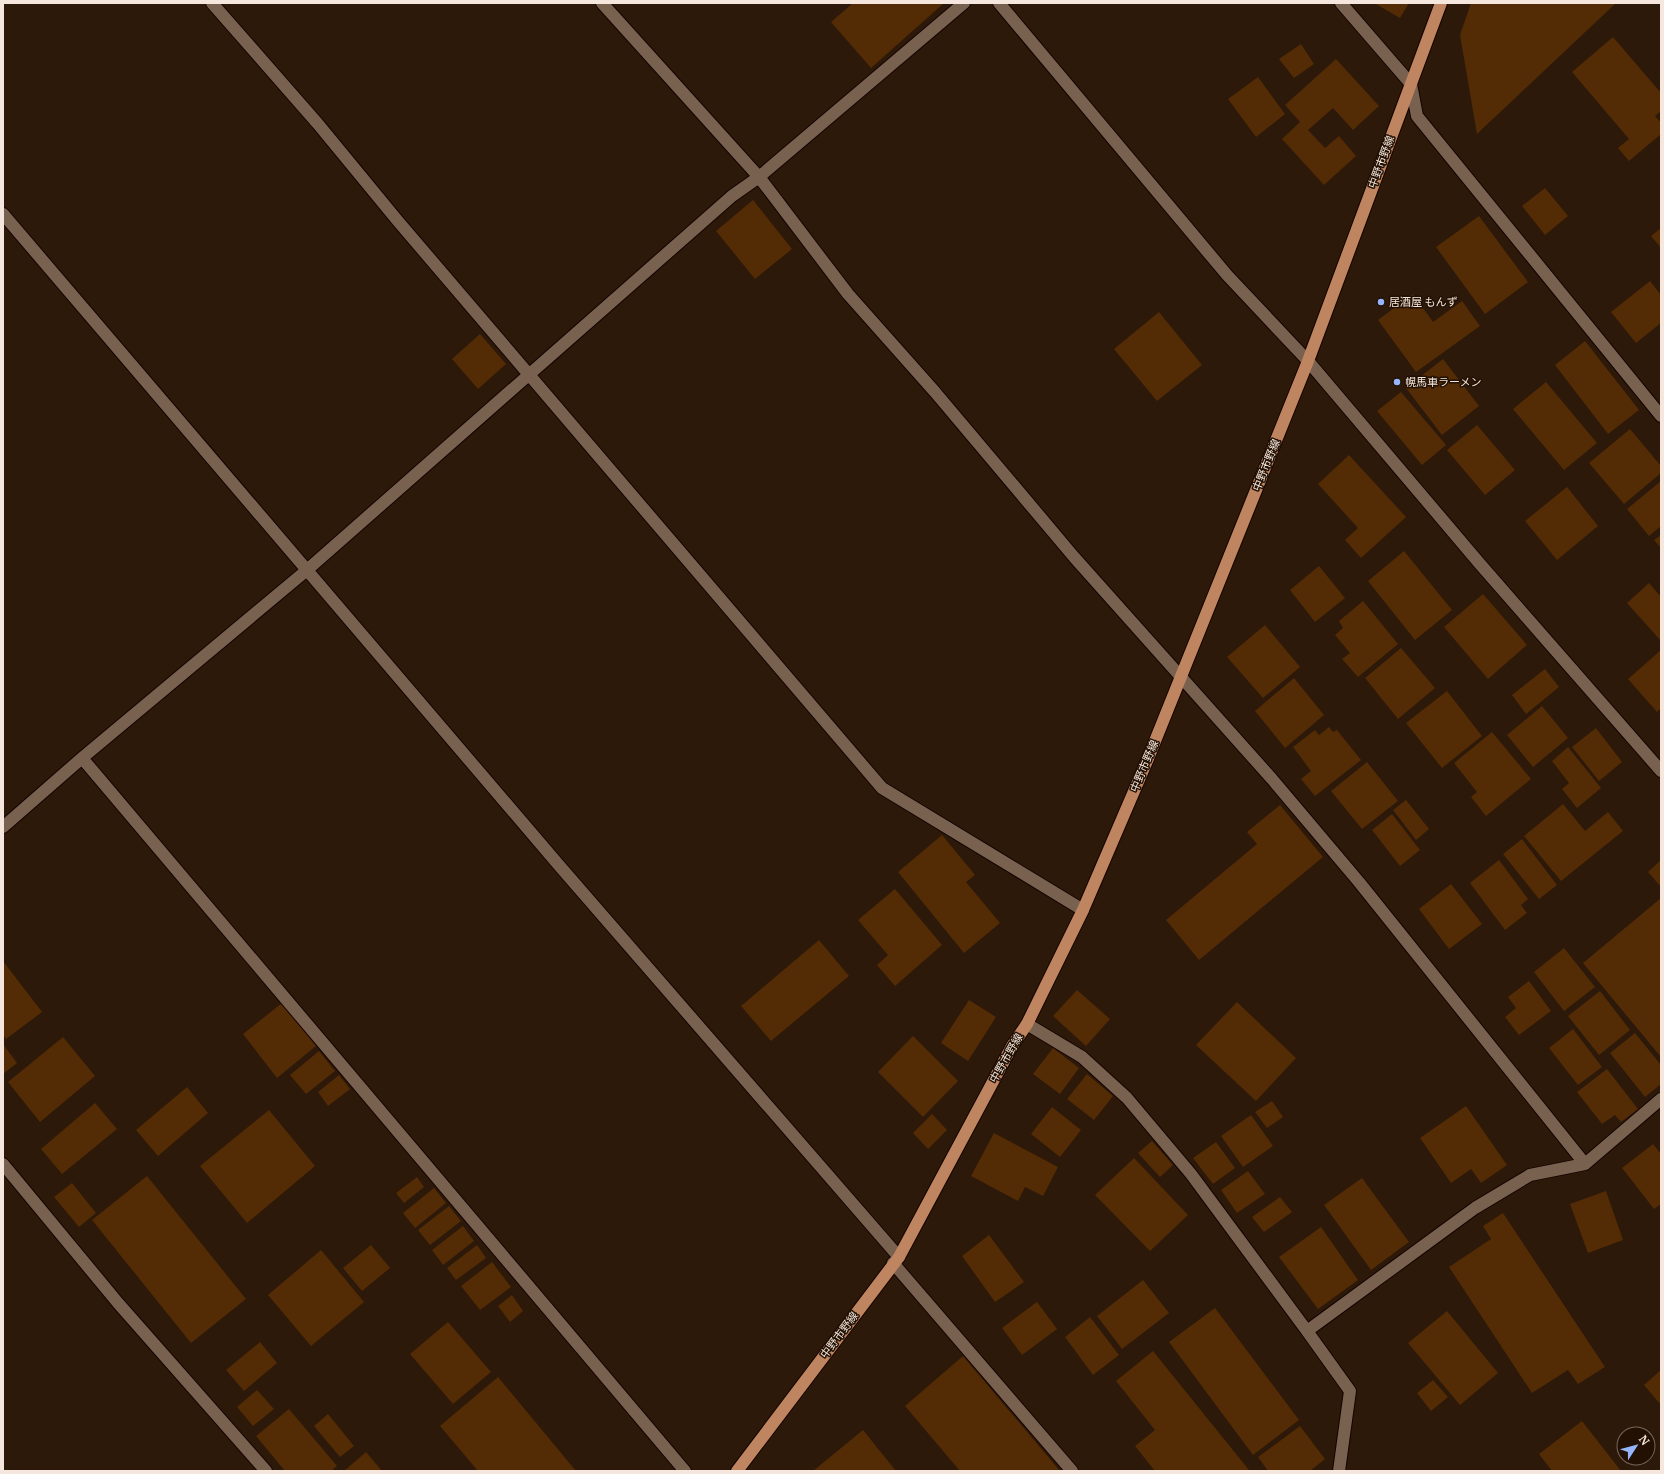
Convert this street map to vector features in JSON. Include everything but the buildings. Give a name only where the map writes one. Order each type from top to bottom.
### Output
[{"type":"main road","name":"中野市野線","points":[[737,1471],[896,1260],[1012,1046],[1027,1024],[1083,910],[1181,677],[1308,361],[1441,3]]},
{"type":"street","points":[[212,3],[318,124],[397,220],[639,501],[882,788],[1083,910]]},
{"type":"street","points":[[602,3],[759,177],[848,294],[935,392],[1074,557],[1272,779],[1359,882],[1585,1164]]},
{"type":"street","points":[[3,827],[82,758],[307,570],[732,196],[759,177],[964,3]]},
{"type":"street","points":[[999,3],[1227,275],[1308,361],[1480,564],[1661,771]]},
{"type":"street","points":[[1341,3],[1411,84],[1418,116],[1661,416]]},
{"type":"street","points":[[3,214],[896,1260],[1072,1471]]},
{"type":"street","points":[[82,758],[686,1471]]},
{"type":"street","points":[[1027,1024],[1082,1057],[1127,1098],[1191,1174],[1350,1391],[1339,1471]]},
{"type":"street","points":[[1307,1331],[1475,1208],[1530,1175],[1585,1164],[1661,1099]]},
{"type":"street","points":[[3,1164],[118,1303],[266,1471]]},
{"type":"place","name":"居酒屋 もんず","points":[[1381,302]]},
{"type":"place","name":"幌馬車ラーメン","points":[[1397,382]]}]
